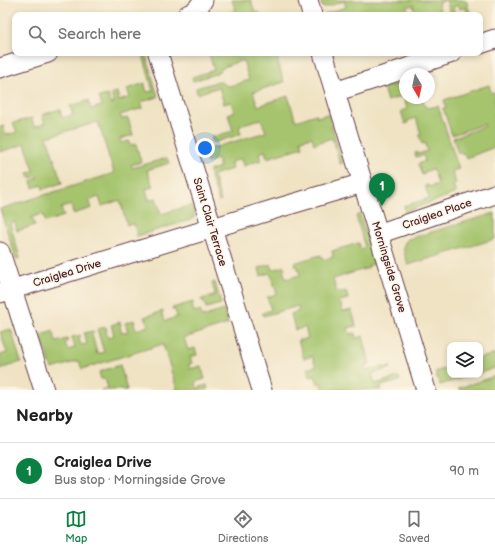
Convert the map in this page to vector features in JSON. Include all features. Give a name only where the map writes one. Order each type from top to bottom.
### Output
[{"type":"street","points":[[192,12],[201,5],[203,0]]},
{"type":"street","points":[[308,0],[311,12]]},
{"type":"street","points":[[483,43],[495,39]]},
{"type":"street","points":[[0,68],[38,56]]},
{"type":"street","name":"Saint Clair Terrace","points":[[159,56],[262,390]]},
{"type":"street","name":"Morningside Grove","points":[[324,56],[426,390]]},
{"type":"street","points":[[335,92],[443,56]]},
{"type":"street","name":"Craiglea Drive","points":[[6,291],[363,183]]},
{"type":"street","name":"Craiglea Place","points":[[378,234],[495,194]]},
{"type":"street","points":[[0,252],[6,291],[44,390]]},
{"type":"green space","points":[[232,0],[251,0],[255,12],[232,12],[236,11]]},
{"type":"green space","points":[[320,0],[446,0],[438,3],[440,10],[434,12],[415,12],[413,5],[407,7],[408,12],[331,12],[346,7],[344,1],[323,8]]},
{"type":"green space","points":[[446,0],[466,0],[470,12],[467,12],[465,7],[460,9],[458,5],[453,7],[454,12],[450,12]]},
{"type":"green space","points":[[143,56],[146,56],[158,97],[141,102],[143,108],[120,115],[122,119],[128,118],[133,135],[120,139],[121,143],[129,141],[130,145],[136,144],[141,162],[131,165],[132,168],[167,158],[169,163],[147,170],[153,187],[146,189],[149,200],[156,198],[161,214],[192,205],[195,216],[193,219],[137,236],[134,224],[127,225],[120,200],[102,206],[99,197],[89,200],[92,208],[73,214],[71,205],[61,208],[64,216],[45,222],[43,214],[32,217],[35,225],[17,231],[15,222],[10,224],[20,258],[16,259],[0,209],[114,173],[98,122],[47,137],[62,183],[43,189],[42,185],[33,188],[31,181],[38,178],[37,176],[30,178],[28,173],[34,171],[25,144],[0,152],[0,127],[4,126],[6,135],[17,132],[13,123],[32,118],[34,127],[45,123],[42,115],[60,109],[62,118],[73,115],[70,106],[90,100],[89,103],[91,109],[102,106],[99,97],[108,95],[111,104],[114,103],[111,94],[117,92],[119,101],[130,97],[127,89],[145,83],[147,92],[153,91]]},
{"type":"green space","points":[[210,56],[278,56],[279,58],[277,59],[284,82],[253,92],[258,106],[288,96],[296,121],[316,114],[317,117],[328,114],[343,163],[340,164],[332,138],[314,144],[312,137],[301,140],[303,147],[267,158],[265,151],[259,153],[261,160],[243,166],[241,159],[231,162],[232,169],[213,175],[221,201],[219,202],[209,171],[220,167],[217,159],[207,163],[203,151],[266,132],[261,119],[246,123],[239,127],[241,134],[213,143],[211,137],[233,131],[228,114],[234,112],[231,102],[224,104],[219,87],[197,94],[196,88],[219,81],[227,86],[249,80],[243,60],[226,66],[215,74],[193,81],[192,77],[214,70]]},
{"type":"green space","points":[[399,83],[399,97],[387,101],[383,88]]},
{"type":"green space","points":[[489,85],[491,92],[495,92],[495,147],[466,158],[461,152],[458,153],[453,138],[485,126],[484,124],[452,135],[443,108],[446,107],[444,100]]},
{"type":"green space","points":[[405,104],[424,104],[426,108],[438,106],[459,169],[452,171],[456,184],[453,185],[456,193],[405,212],[404,206],[429,198],[425,186],[428,185],[429,187],[438,184],[433,169],[424,172],[425,174],[422,175],[418,164],[425,161],[423,155],[416,157],[415,153],[417,152],[418,154],[427,151],[425,143],[422,144],[419,135],[421,134],[416,118],[407,121],[408,123],[405,124],[401,111],[407,109]]},
{"type":"green space","points":[[495,213],[495,239],[408,265],[404,245],[408,239]]},
{"type":"green space","points":[[360,214],[374,264],[368,266],[368,268],[333,279],[337,293],[346,291],[348,299],[340,301],[343,312],[352,310],[356,326],[348,328],[350,334],[355,333],[356,338],[363,336],[370,364],[365,366],[366,371],[383,366],[384,368],[391,367],[372,374],[375,384],[399,377],[400,381],[381,386],[381,390],[323,390],[321,383],[318,384],[315,376],[310,377],[307,368],[316,366],[312,356],[304,359],[298,340],[308,338],[305,327],[295,330],[291,314],[299,311],[298,306],[263,316],[262,313],[271,310],[267,297],[277,294],[271,275],[269,273],[261,276],[259,268],[271,264],[273,270],[284,266],[285,269],[283,270],[286,279],[300,275],[297,265],[295,266],[294,263],[321,255],[323,260],[333,257],[332,251],[359,243],[360,249],[365,247],[356,216]]},
{"type":"green space","points":[[215,282],[221,304],[206,308],[204,301],[201,299],[214,296],[215,293],[212,283]]},
{"type":"green space","points":[[193,302],[192,305],[194,312],[200,310],[202,317],[224,310],[228,324],[184,338],[188,350],[195,348],[197,355],[190,357],[192,363],[189,364],[190,369],[201,366],[205,379],[195,382],[197,388],[207,385],[208,390],[177,390],[163,344],[82,369],[79,361],[52,369],[41,335],[53,331],[56,342],[67,339],[68,341],[65,343],[68,350],[75,348],[72,337],[80,335],[81,337],[79,339],[81,345],[87,344],[84,333],[93,331],[94,333],[92,335],[97,354],[104,352],[97,329],[106,327],[108,338],[114,335],[111,325],[120,322],[122,333],[128,332],[125,323],[134,320],[136,330],[148,326],[144,317],[163,311],[162,314],[165,321],[177,317],[175,310],[172,308]]},
{"type":"green space","points":[[11,329],[21,362],[0,369],[0,362],[2,362],[0,355],[7,353],[0,332]]},
{"type":"green space","points":[[495,354],[495,368],[483,372],[483,357]]},
{"type":"green space","points":[[120,365],[127,390],[101,390],[108,388],[105,379],[101,379],[99,372]]},
{"type":"green space","points":[[447,368],[447,378],[463,378],[440,385],[435,372]]},
{"type":"green space","points":[[495,376],[495,390],[460,390],[459,388]]},
{"type":"place","name":"Craiglea Drive","points":[[382,206]]}]
